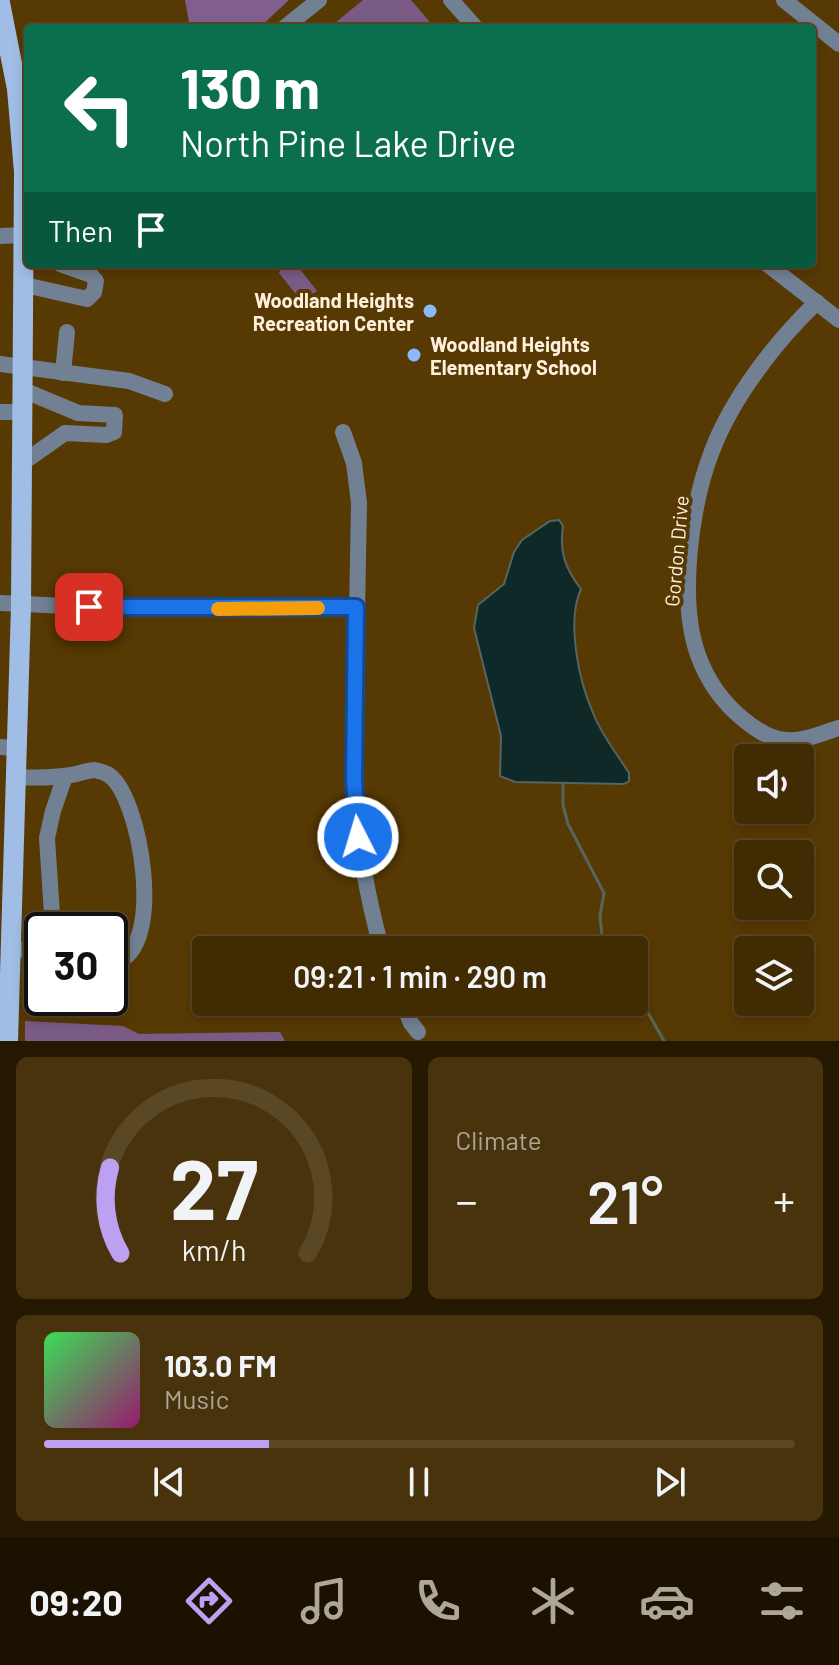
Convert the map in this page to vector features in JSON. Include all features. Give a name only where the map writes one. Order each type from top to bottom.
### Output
[{"type":"main road","points":[[0,3],[24,117],[24,172]]},
{"type":"main road","points":[[8,1041],[4,1014],[11,787],[8,748],[21,606],[25,268]]},
{"type":"street","points":[[289,24],[319,0]]},
{"type":"street","points":[[451,0],[472,24]]},
{"type":"street","points":[[795,3],[839,44]]},
{"type":"street","points":[[0,236],[24,247]]},
{"type":"street","points":[[25,285],[87,299],[94,292],[96,281],[91,275],[71,268]]},
{"type":"street","points":[[772,268],[839,320]]},
{"type":"street","name":"Gordon Drive","points":[[817,302],[760,366],[713,447],[696,515],[690,611],[695,643],[706,674],[728,705],[751,726],[774,738],[794,740],[839,728]]},
{"type":"street","points":[[63,373],[67,332]]},
{"type":"street","points":[[0,364],[129,381],[165,394]]},
{"type":"street","points":[[21,464],[65,433],[106,435],[114,432],[115,415],[78,413],[23,390]]},
{"type":"street","points":[[0,412],[22,412]]},
{"type":"street","points":[[343,432],[354,463],[359,503],[356,818],[367,892],[378,936]]},
{"type":"street","points":[[0,603],[180,609],[356,607]]},
{"type":"street","points":[[11,787],[96,770],[111,775],[133,813],[145,902],[142,932],[128,956]]},
{"type":"street","points":[[52,912],[47,838],[65,776]]},
{"type":"street","points":[[409,1016],[418,1032]]},
{"type":"shaded area","points":[[185,0],[289,0],[263,24],[189,24]]},
{"type":"shaded area","points":[[363,0],[411,0],[432,24],[334,24]]},
{"type":"shaded area","points":[[281,268],[299,268],[317,291],[303,303],[279,273]]},
{"type":"shaded area","points":[[25,1021],[123,1026],[139,1034],[280,1032],[285,1041],[25,1041]]},
{"type":"water","points":[[559,520],[563,526],[564,559],[581,589],[575,634],[583,685],[600,729],[629,773],[629,781],[624,784],[515,782],[500,776],[501,736],[474,628],[478,605],[504,584],[514,552],[522,540],[550,521]]},
{"type":"waterway","points":[[563,783],[563,805],[568,824],[604,893],[600,916],[602,936]]},
{"type":"waterway","points":[[648,1013],[664,1041]]},
{"type":"slow traffic","points":[[218,609],[318,608]]},
{"type":"place","name":"Woodland Heights Recreation Center","points":[[430,311]]},
{"type":"place","name":"Woodland Heights Elementary School","points":[[414,355]]},
{"type":"route","points":[[89,607],[356,607],[354,780],[358,837]]}]
